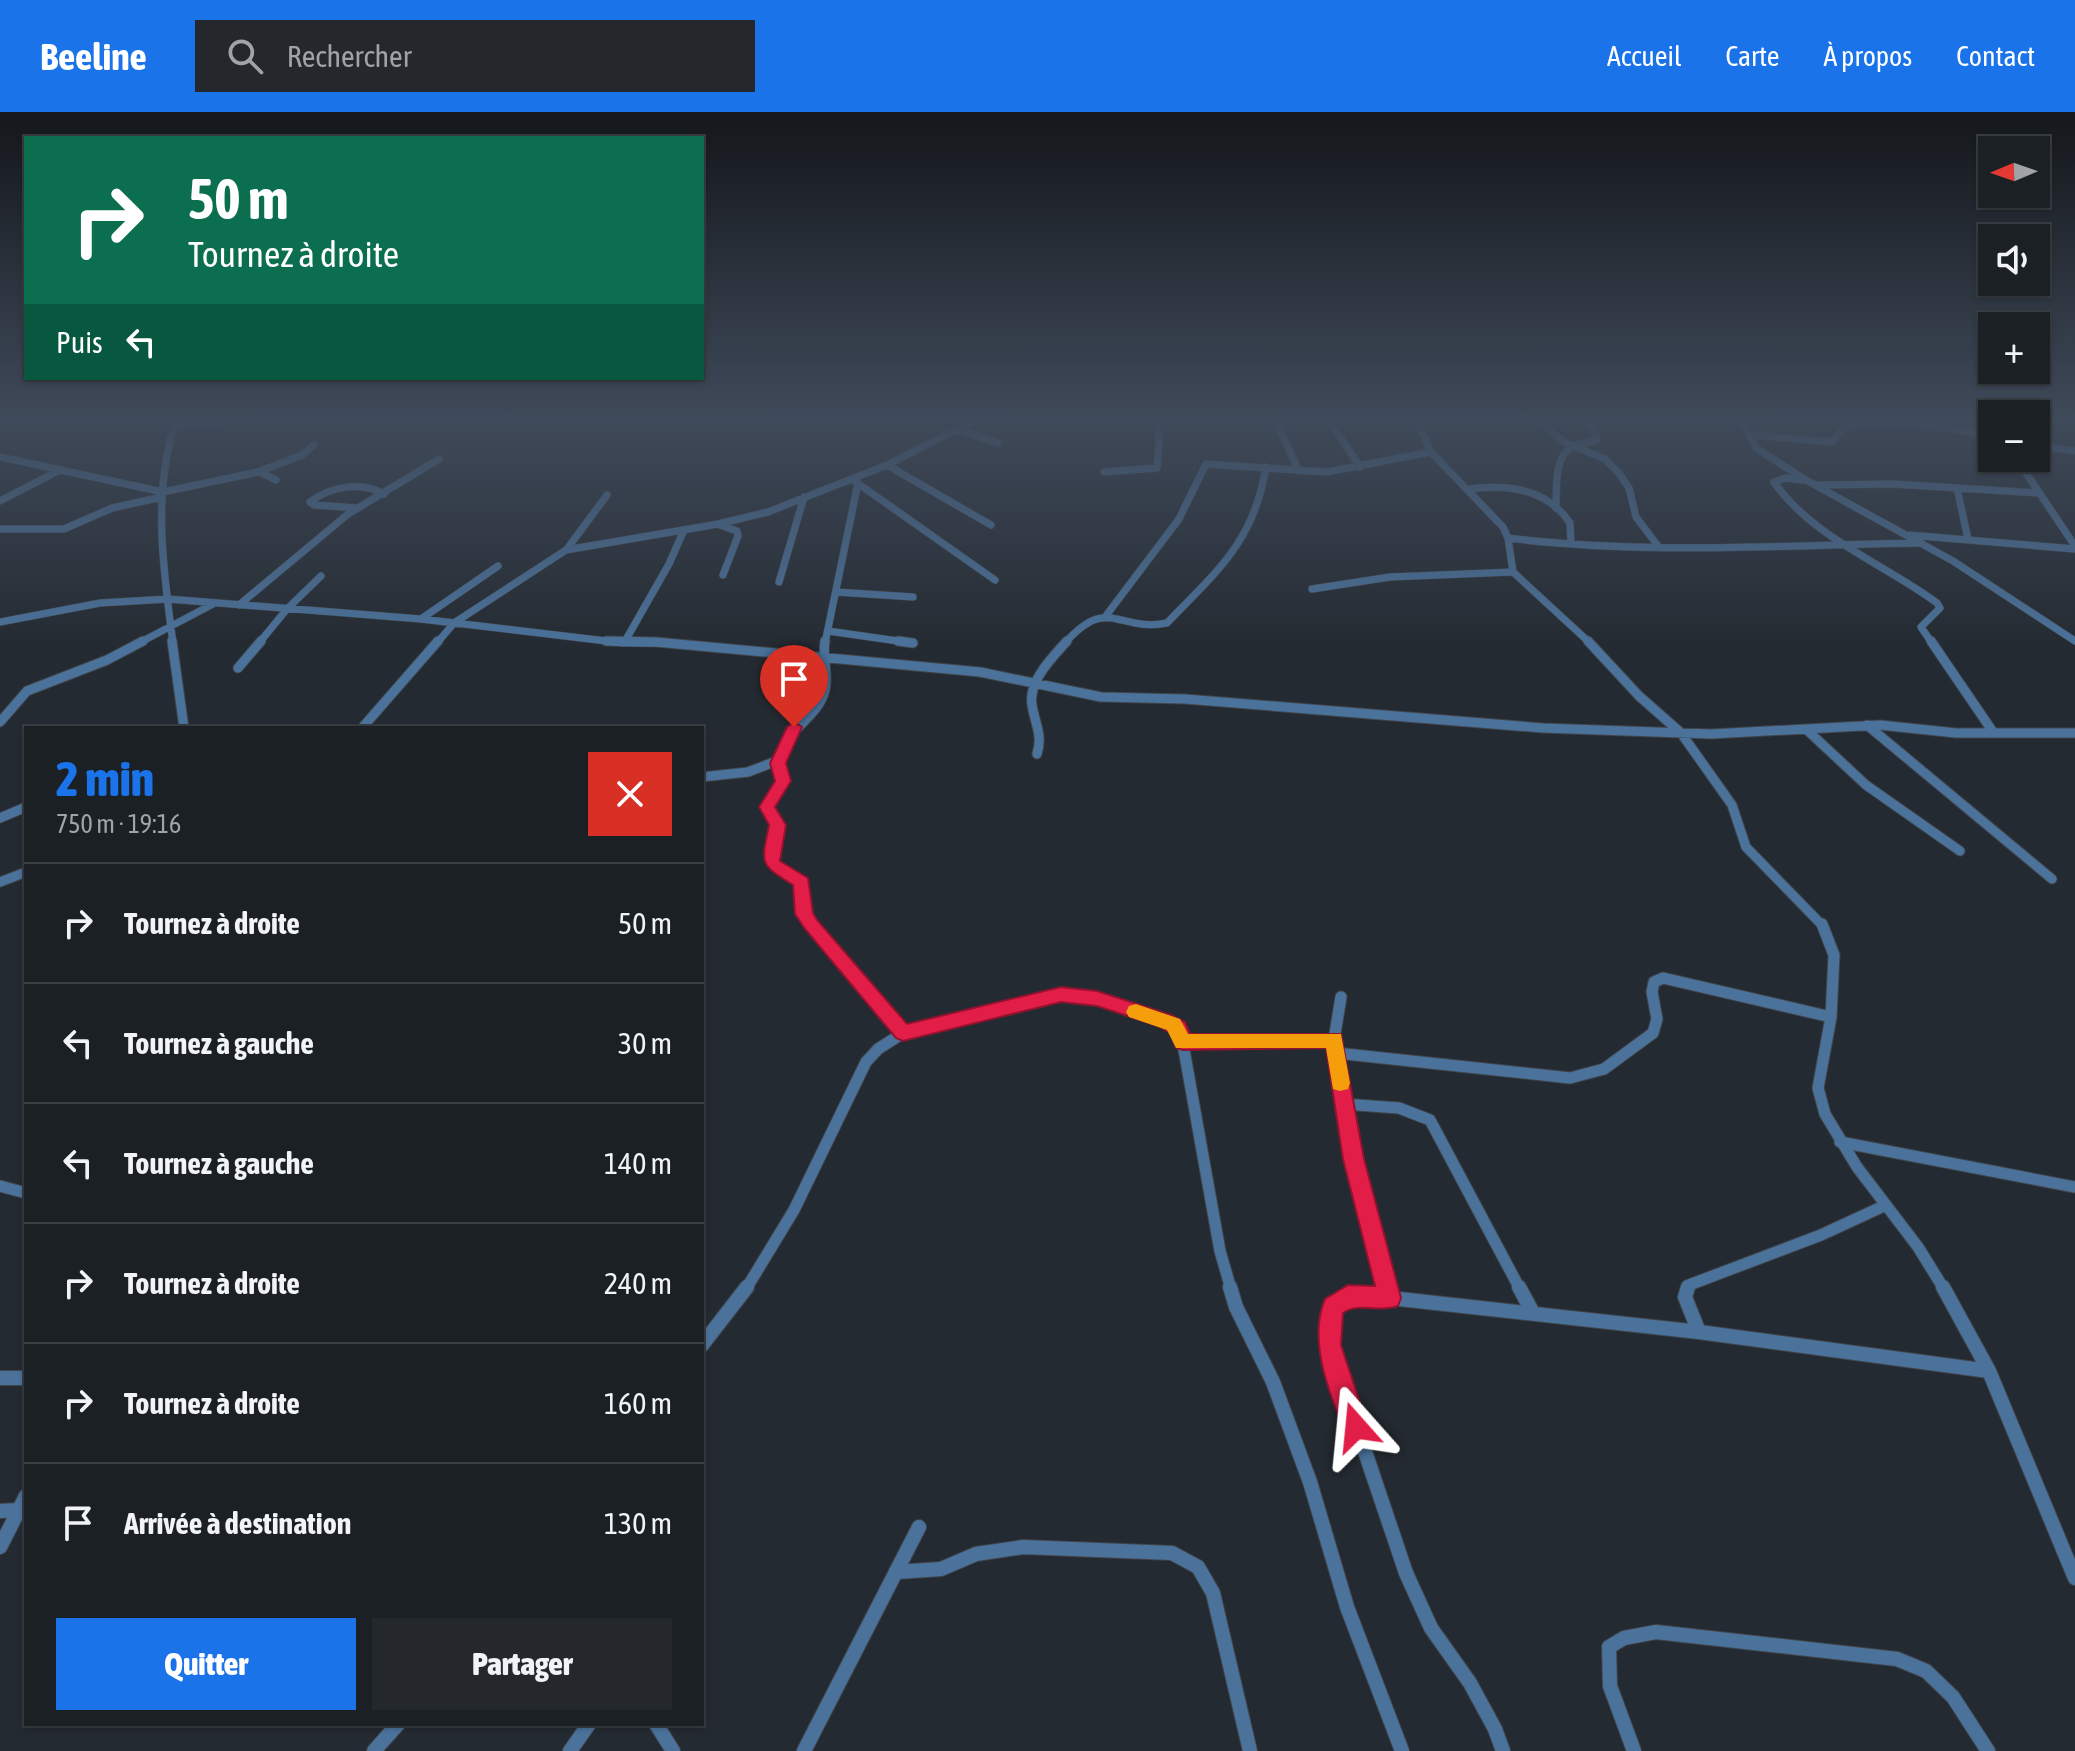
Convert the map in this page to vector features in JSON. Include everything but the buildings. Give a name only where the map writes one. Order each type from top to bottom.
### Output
[{"type":"street","points":[[1,530],[64,529],[112,508],[156,496]]},
{"type":"street","points":[[162,496],[168,599],[184,726]]},
{"type":"street","points":[[320,496],[310,502],[314,505],[358,508]]},
{"type":"street","points":[[363,496],[366,502]]},
{"type":"street","points":[[239,605],[315,540],[366,502],[378,496]]},
{"type":"street","points":[[364,726],[454,623],[566,550],[579,537],[594,508],[606,496]]},
{"type":"street","points":[[851,496],[822,657],[826,680],[824,695],[792,731],[779,760],[783,781],[767,807],[778,825],[771,858],[773,865],[802,882],[804,914],[811,925],[903,1033]]},
{"type":"street","points":[[876,496],[995,580]]},
{"type":"street","points":[[942,496],[991,525]]},
{"type":"street","points":[[1105,617],[1179,519],[1189,496]]},
{"type":"street","points":[[1037,754],[1042,735],[1032,705],[1034,683],[1085,622],[1105,617],[1158,625],[1167,623],[1245,539],[1259,509],[1261,496]]},
{"type":"street","points":[[1476,496],[1499,519],[1508,538],[1513,572],[1572,623],[1621,678],[1681,733],[1732,805],[1746,847],[1827,931],[1834,955],[1831,1017],[1818,1088],[1825,1114],[1840,1142],[1950,1298],[1989,1371],[2075,1578]]},
{"type":"street","points":[[1541,496],[1556,508],[1573,528],[1571,544]]},
{"type":"street","points":[[1556,508],[1557,496]]},
{"type":"street","points":[[1630,496],[1632,511],[1658,546]]},
{"type":"street","points":[[1785,496],[1848,546],[1937,603],[1940,608],[1921,627],[1993,732]]},
{"type":"street","points":[[1838,496],[1978,576],[2075,641]]},
{"type":"street","points":[[1959,496],[1968,539]]},
{"type":"street","points":[[2041,496],[2075,547]]},
{"type":"street","points":[[566,550],[718,524],[768,512],[804,497]]},
{"type":"street","points":[[779,582],[804,497]]},
{"type":"street","points":[[718,524],[737,531],[738,536],[723,575]]},
{"type":"street","points":[[624,643],[669,564],[684,530]]},
{"type":"street","points":[[1907,535],[2075,547]]},
{"type":"street","points":[[1508,538],[1571,544],[1658,546],[1921,543]]},
{"type":"street","points":[[421,619],[498,566]]},
{"type":"street","points":[[1312,589],[1390,577],[1513,572]]},
{"type":"street","points":[[238,668],[287,609],[321,576]]},
{"type":"street","points":[[836,592],[913,597]]},
{"type":"street","points":[[0,622],[90,605],[168,599],[421,619],[624,643],[656,642],[980,672],[1101,697],[1185,699],[1543,728],[1681,733],[1808,731],[1867,725],[1956,733],[2075,733]]},
{"type":"street","points":[[0,722],[27,691],[91,668],[215,603]]},
{"type":"street","points":[[828,631],[913,643]]},
{"type":"street","points":[[1867,725],[2052,879]]},
{"type":"street","points":[[1808,731],[1875,792],[1960,851]]},
{"type":"street","points":[[704,777],[748,772],[779,760]]},
{"type":"street","points":[[0,818],[24,808]]},
{"type":"street","points":[[0,882],[24,873]]},
{"type":"street","points":[[1336,1053],[1570,1078],[1587,1075],[1604,1069],[1653,1033],[1657,1019],[1652,992],[1654,982],[1663,978],[1831,1017]]},
{"type":"street","points":[[704,1343],[720,1325],[776,1242],[808,1186],[866,1062],[878,1049],[903,1033],[1061,994],[1097,999],[1178,1028],[1220,1251],[1236,1307],[1273,1382],[1310,1482],[1347,1607],[1402,1751]]},
{"type":"street","points":[[1341,997],[1334,1040],[1343,1104],[1353,1159],[1390,1298]]},
{"type":"street","points":[[1183,1042],[1334,1040]]},
{"type":"street","points":[[1343,1104],[1398,1107],[1418,1111],[1430,1120],[1533,1313]]},
{"type":"street","points":[[1840,1142],[2075,1187]]},
{"type":"street","points":[[0,1186],[24,1192]]},
{"type":"street","points":[[1699,1332],[1685,1297],[1689,1285],[1696,1280],[1821,1235],[1886,1205]]},
{"type":"street","points":[[1503,1751],[1495,1729],[1470,1683],[1431,1628],[1406,1573],[1329,1345],[1333,1307],[1348,1296],[1390,1298],[1699,1332],[1989,1371]]},
{"type":"street","points":[[0,1378],[24,1378]]},
{"type":"street","points":[[0,1511],[23,1503]]},
{"type":"street","points":[[0,1547],[23,1503]]},
{"type":"street","points":[[804,1751],[919,1527]]},
{"type":"street","points":[[896,1572],[941,1569],[976,1554],[1023,1547],[1172,1553],[1198,1567],[1213,1593],[1250,1751]]},
{"type":"street","points":[[1634,1751],[1610,1687],[1605,1663],[1609,1647],[1624,1638],[1656,1632],[1897,1659],[1926,1671],[1953,1697],[1988,1751]]},
{"type":"street","points":[[374,1751],[396,1726]]},
{"type":"street","points":[[570,1751],[588,1726]]},
{"type":"street","points":[[657,1726],[673,1751]]},
{"type":"slow traffic","points":[[1136,1012],[1174,1025],[1181,1033],[1183,1042],[1334,1040],[1340,1083]]},
{"type":"route","points":[[794,727],[778,763],[783,781],[767,807],[778,825],[771,858],[773,865],[778,871],[797,877],[802,882],[804,914],[811,925],[875,996],[903,1033],[1061,994],[1097,999],[1164,1021],[1178,1028],[1183,1042],[1334,1040],[1353,1159],[1390,1298],[1348,1296],[1333,1307],[1329,1345],[1356,1427]]}]
